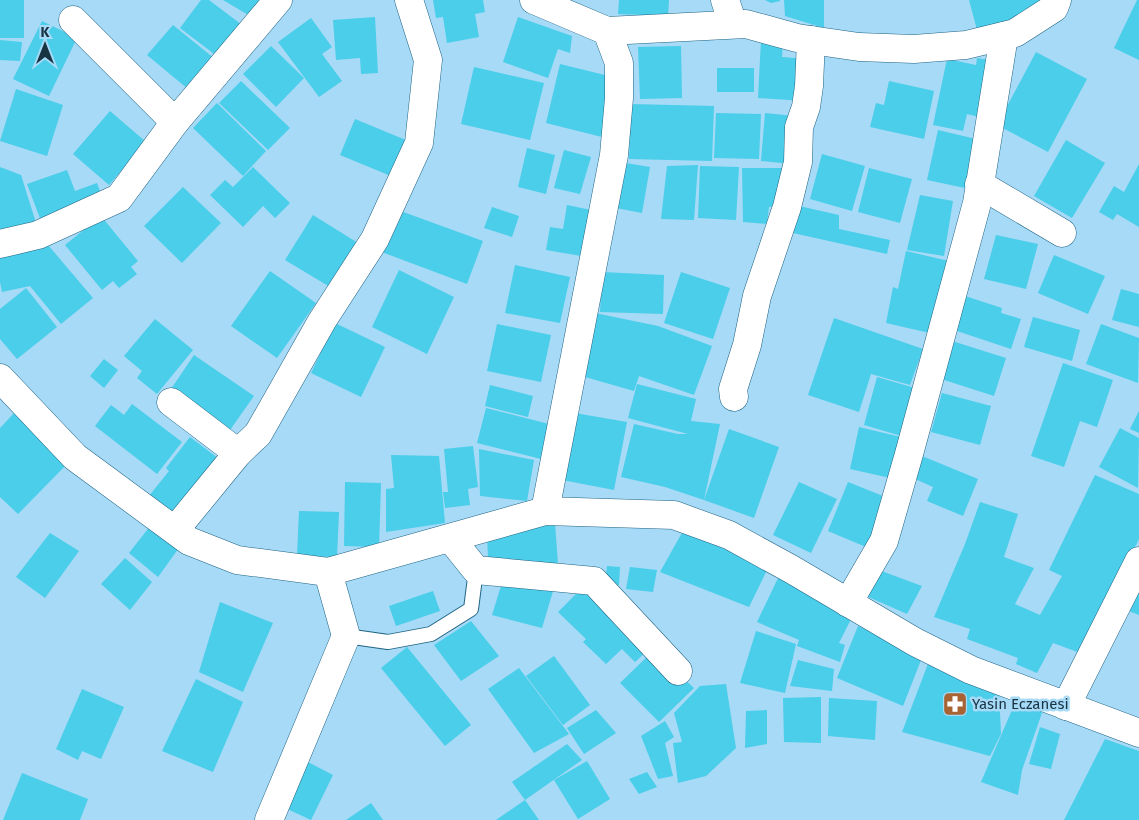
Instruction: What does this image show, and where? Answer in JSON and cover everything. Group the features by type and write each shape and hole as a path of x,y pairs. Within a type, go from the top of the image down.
{"street":[{"path":"0,244 38,235 120,198 175,122 278,0"},
{"path":"175,530 238,453 258,434 322,321 375,239 419,143 428,60 409,0"},
{"path":"534,0 607,31 642,31 729,12 746,24 811,40 859,47 914,49 966,45 1015,33 1054,8 1057,0"},
{"path":"73,20 175,122"},
{"path":"545,511 614,155 619,98 619,63 607,31"},
{"path":"848,603 884,541 977,203 978,184 1004,36"},
{"path":"734,397 733,389 747,345 757,296 786,207 798,162 799,127 806,106 809,86 811,40"},
{"path":"978,184 1062,233"},
{"path":"0,378 75,457 189,541 237,560 328,572 451,539 545,511 674,515 729,535 791,568 915,642 971,670 1139,733"},
{"path":"171,402 238,453"},
{"path":"451,539 476,570 594,581 678,671"},
{"path":"1066,706 1139,561"},
{"path":"269,820 346,636 328,572"}],"lane":[{"path":"346,636 388,642 431,634 471,609 476,570"}],"building":[{"path":"0,0 24,0 24,38 0,38"},
{"path":"201,0 209,0 246,28 222,60 180,28"},
{"path":"223,0 269,0 257,20"},
{"path":"433,0 483,0 485,12 475,14 479,37 447,43 443,17 436,18"},
{"path":"619,0 669,0 668,16 618,14"},
{"path":"765,0 780,0 780,1 771,3"},
{"path":"784,0 824,0 824,28 785,16"},
{"path":"969,0 1040,0 1043,13 977,30"},
{"path":"1137,0 1139,0 1139,60 1114,48"},
{"path":"375,17 378,73 361,74 360,58 336,60 333,20"},
{"path":"518,17 572,36 570,53 558,49 548,78 503,62"},
{"path":"311,18 332,47 322,54 342,81 319,97 278,42"},
{"path":"42,21 77,38 49,96 13,79"},
{"path":"173,25 220,63 194,94 147,55"},
{"path":"0,40 22,42 20,61 0,60"},
{"path":"761,40 783,42 782,57 808,59 805,101 758,98"},
{"path":"271,46 304,78 276,107 243,74"},
{"path":"681,46 682,98 640,99 638,47"},
{"path":"1036,52 1087,79 1048,152 997,125"},
{"path":"977,58 994,61 983,118 967,114 963,131 933,125 947,59 976,65"},
{"path":"560,64 617,78 602,137 546,123"},
{"path":"474,67 544,83 530,140 461,124"},
{"path":"717,68 754,68 754,92 717,92"},
{"path":"241,81 290,128 268,150 219,103"},
{"path":"889,81 934,91 924,139 870,127 876,103 884,105"},
{"path":"16,89 63,105 47,156 0,141"},
{"path":"217,103 266,151 243,176 193,128"},
{"path":"631,104 714,106 712,161 629,159"},
{"path":"110,111 146,142 109,185 73,154"},
{"path":"716,113 761,114 759,159 714,158"},
{"path":"765,113 795,116 791,164 761,161"},
{"path":"355,119 413,143 398,179 340,155"},
{"path":"938,130 976,139 965,188 927,180"},
{"path":"1066,140 1105,163 1072,218 1034,196"},
{"path":"527,148 555,155 546,194 518,187"},
{"path":"564,150 591,157 580,194 554,188"},
{"path":"822,154 865,166 852,211 810,199"},
{"path":"620,162 650,167 642,213 611,207"},
{"path":"1139,164 1139,227 1117,214 1113,220 1099,212 1114,186 1124,192"},
{"path":"698,165 694,220 661,219 667,166"},
{"path":"700,166 739,167 736,220 698,218"},
{"path":"0,167 21,175 37,226 0,234"},
{"path":"253,167 290,203 275,218 263,206 243,227 210,195 225,180 233,187"},
{"path":"742,168 783,168 783,205 769,207 767,224 743,222"},
{"path":"869,168 912,179 900,223 858,212"},
{"path":"67,170 75,191 97,183 103,199 41,221 27,184"},
{"path":"183,187 221,223 182,263 144,226"},
{"path":"920,195 953,201 944,256 907,250"},
{"path":"567,205 596,211 587,257 546,250 550,227 563,229"},
{"path":"799,206 839,215 839,229 890,240 887,254 793,233"},
{"path":"492,207 519,216 512,237 484,228"},
{"path":"395,209 483,241 467,284 379,251"},
{"path":"313,215 358,243 330,287 285,260"},
{"path":"101,216 138,261 131,267 137,274 119,288 113,281 102,290 65,245"},
{"path":"996,235 1038,244 1026,289 984,279"},
{"path":"48,245 93,298 61,324 30,286 2,292 0,282 0,255"},
{"path":"906,251 953,262 934,334 886,323 893,287 898,289"},
{"path":"1054,255 1105,276 1088,314 1038,293"},
{"path":"515,265 570,277 560,323 505,313"},
{"path":"399,270 454,297 427,354 372,327"},
{"path":"270,271 316,303 277,358 231,326"},
{"path":"602,272 664,275 663,314 600,312"},
{"path":"681,272 730,288 713,339 664,323"},
{"path":"26,288 57,327 17,359 0,339 0,309"},
{"path":"1121,289 1139,294 1139,327 1112,320"},
{"path":"965,296 1002,308 1001,313 1021,319 1011,349 954,330"},
{"path":"590,312 658,326 712,346 694,395 639,376 634,391 578,375"},
{"path":"1033,317 1080,330 1072,361 1024,347"},
{"path":"834,318 923,349 910,385 871,374 859,412 808,395"},
{"path":"155,319 193,350 157,394 137,378 142,371 124,356"},
{"path":"335,323 385,347 361,397 311,373"},
{"path":"497,324 551,335 541,382 487,371"},
{"path":"1101,324 1139,338 1138,383 1086,364"},
{"path":"949,340 1006,358 994,396 938,378"},
{"path":"194,355 254,396 230,430 171,389"},
{"path":"104,359 118,370 104,388 90,376"},
{"path":"1063,363 1113,380 1097,427 1080,421 1064,467 1031,456"},
{"path":"877,377 922,390 908,438 864,425"},
{"path":"637,384 696,399 691,421 720,424 704,500 665,487 621,477 634,424 678,434 688,434 628,418"},
{"path":"490,385 533,396 528,417 485,406"},
{"path":"942,393 991,406 980,445 931,432"},
{"path":"132,404 182,442 157,474 95,426 111,405 124,415"},
{"path":"486,408 549,424 541,459 477,443"},
{"path":"16,411 69,462 18,514 0,497 0,428"},
{"path":"1139,411 1139,433 1130,429"},
{"path":"569,412 627,422 614,490 557,479"},
{"path":"859,427 905,438 895,479 850,469"},
{"path":"1120,428 1139,438 1138,488 1099,467"},
{"path":"729,429 779,447 754,518 704,500"},
{"path":"190,437 223,462 179,519 149,496 169,471 166,468"},
{"path":"473,446 478,487 468,489 470,505 445,508 443,492 448,492 444,449"},
{"path":"479,449 534,460 527,501 480,496"},
{"path":"391,455 439,456 445,523 386,532 386,489 394,488"},
{"path":"922,456 978,479 963,516 927,501 933,487 913,478"},
{"path":"1095,475 1139,494 1139,539 1083,654 1053,643 1037,673 1016,664 1018,658 967,639 970,629 934,617 965,544 980,502 1018,514 1004,557 1034,568 1015,604 1040,615 1062,576 1049,570"},
{"path":"345,482 381,483 379,547 344,546"},
{"path":"799,482 837,499 811,553 773,535"},
{"path":"848,482 893,500 873,550 828,531"},
{"path":"299,511 339,512 337,557 297,556"},
{"path":"555,523 558,564 488,558 487,535"},
{"path":"151,525 181,545 158,577 129,553"},
{"path":"683,531 768,568 749,607 660,572"},
{"path":"50,533 79,551 45,598 16,577"},
{"path":"125,558 152,582 130,610 101,584"},
{"path":"607,566 620,567 619,585 605,584"},
{"path":"630,567 657,570 653,592 626,589"},
{"path":"876,569 922,586 907,614 864,595"},
{"path":"1139,572 1139,615 1121,608"},
{"path":"504,576 556,581 542,628 492,615"},
{"path":"779,576 854,613 839,643 845,645 840,662 797,646 799,640 757,622"},
{"path":"581,589 611,616 609,618 631,642 636,637 648,650 635,662 622,649 606,664 583,642 586,639 558,612"},
{"path":"433,591 440,611 396,626 389,606"},
{"path":"220,602 273,623 243,692 199,672"},
{"path":"471,621 499,656 461,681 434,645"},
{"path":"858,626 923,655 903,706 837,678"},
{"path":"756,631 796,644 785,693 740,683"},
{"path":"407,647 471,725 445,746 381,668"},
{"path":"653,651 694,688 659,722 620,683"},
{"path":"554,656 590,705 563,725 526,676"},
{"path":"931,656 999,692 1001,734 990,756 902,732"},
{"path":"798,660 834,669 832,691 790,686"},
{"path":"519,668 569,734 534,753 488,689"},
{"path":"196,679 243,702 213,772 162,751"},
{"path":"726,684 736,748 706,776 678,783 673,743 682,742 674,713 700,686"},
{"path":"82,689 124,707 101,759 82,751 78,760 56,749"},
{"path":"821,697 821,743 784,742 783,698"},
{"path":"829,698 877,701 875,740 828,736"},
{"path":"1015,703 1043,710 1022,770 1018,795 981,782"},
{"path":"596,710 616,733 584,754 567,728"},
{"path":"767,710 767,744 745,748 746,711"},
{"path":"665,721 674,737 665,743 673,776 658,779 641,736"},
{"path":"1040,727 1060,734 1051,769 1029,764"},
{"path":"1105,739 1139,751 1139,820 1064,820"},
{"path":"567,744 582,760 525,800 512,782"},
{"path":"306,761 333,775 311,820 283,807"},
{"path":"587,761 610,799 578,819 554,780"},
{"path":"647,772 657,787 639,794 629,779"},
{"path":"22,773 88,799 80,820 3,820"},
{"path":"525,800 539,820 496,820"},
{"path":"371,803 383,820 346,820"}],"place":[{"name":"Yasin Eczanesi","path":"955,704"}]}
